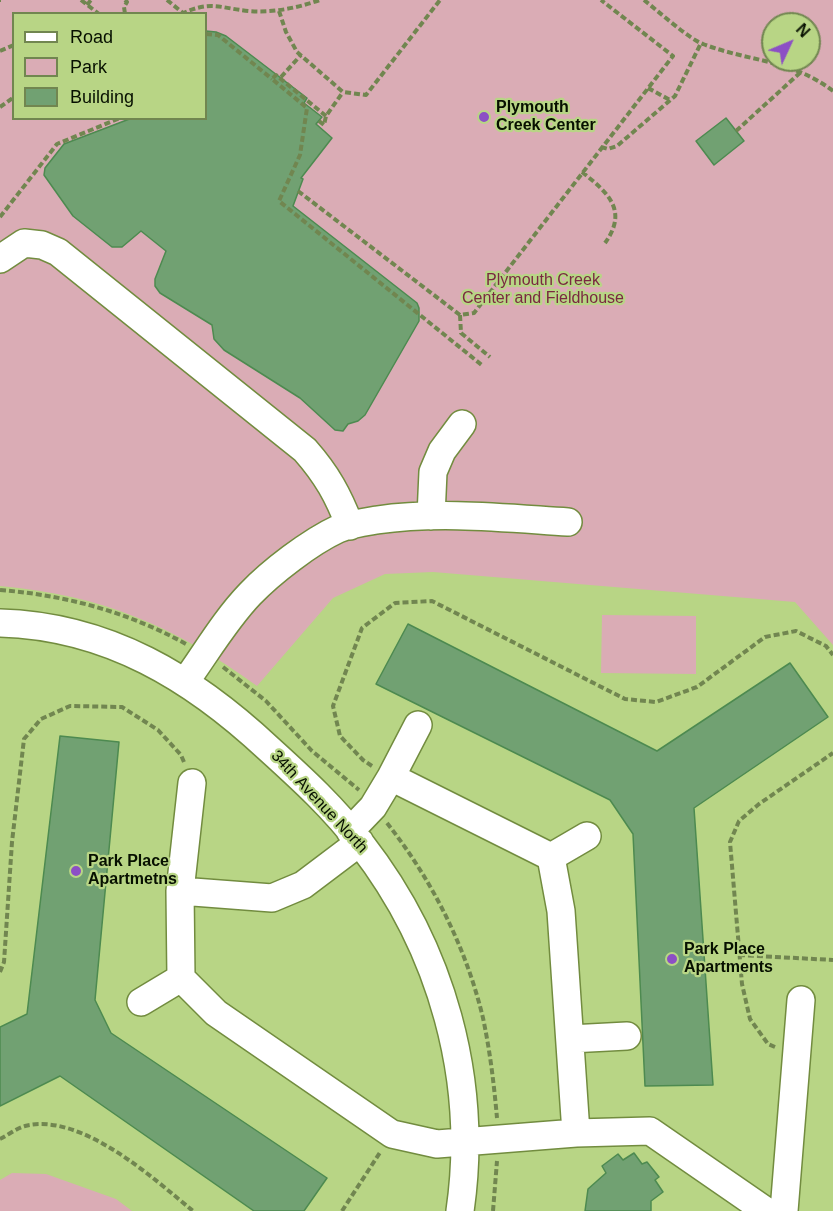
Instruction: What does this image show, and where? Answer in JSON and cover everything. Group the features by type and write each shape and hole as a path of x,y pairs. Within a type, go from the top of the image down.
{"street":[{"path":"0,259 24,243 42,245 58,252 305,450 325,473 339,497 351,526"},
{"path":"431,516 433,472 442,451 462,424"},
{"path":"186,682 236,610 250,594 299,554 338,529 410,515 568,522"},
{"name":"34th Avenue North","path":"0,623 63,632 115,646 186,682 236,718 279,758 355,836 380,869 413,925 432,966 446,1008 462,1086 465,1143 460,1211"},
{"path":"180,891 272,898 303,885 355,836 391,777 418,725"},
{"path":"391,777 551,857"},
{"path":"192,783 180,891 181,978 216,1013 392,1134 437,1144 576,1133 650,1131 766,1211"},
{"path":"551,857 587,836"},
{"path":"551,857 561,911 576,1133"},
{"path":"141,1002 181,978"},
{"path":"784,1211 801,1000"},
{"path":"570,1039 627,1036"}],"path":[{"path":"81,0 96,12"},
{"path":"87,5 91,0"},
{"path":"167,0 182,12"},
{"path":"185,12 203,1 250,11 279,11 320,0"},
{"path":"279,11 286,32 301,55 344,92 366,95 441,0"},
{"path":"298,191 460,315 474,313 673,56 601,0"},
{"path":"644,0 700,43 761,60"},
{"path":"207,32 218,35 308,108 300,155 279,201 483,366"},
{"path":"601,147 608,149 617,146 675,96 700,43"},
{"path":"281,77 301,55"},
{"path":"736,131 801,72"},
{"path":"804,72 833,91"},
{"path":"272,80 276,75 326,116"},
{"path":"648,88 670,100"},
{"path":"319,121 323,127 326,116 344,92"},
{"path":"0,217 57,144 115,120"},
{"path":"582,172 604,190 613,202 615,219 605,243"},
{"path":"460,315 460,333 490,357"},
{"path":"0,590 32,592 81,602 136,620"},
{"path":"391,777 363,760 340,736 333,706 362,628 394,603 432,600 625,699 656,702 697,687 765,637 796,631 826,646 833,655"},
{"path":"0,972 4,962 12,842 24,739 41,719 70,706 122,706 158,730 181,755 192,783"},
{"path":"796,1055 768,1044 750,1019 742,984 730,842 740,821 752,810 833,753"},
{"path":"740,956 833,960"},
{"path":"0,1139 25,1126 56,1125 88,1135 146,1172 193,1211"},
{"path":"342,1211 392,1134"}],"green space":[{"name":"Plymouth Creek Center and Fieldhouse","path":"0,0 833,0 833,645 795,602 433,572 385,574 333,598 257,686 196,646 166,630 136,617 72,597 0,586"},
{"path":"602,615 696,616 696,674 601,673"},
{"path":"12,1173 46,1174 116,1199 132,1211 0,1211 0,1180"}],"building":[{"name":"Plymouth Creek Center and Fieldhouse","path":"207,31 226,36 307,98 304,103 322,117 316,124 332,138 301,178 303,179 293,206 417,303 419,308 419,321 365,415 358,421 348,424 343,431 335,430 300,398 224,350 214,339 212,325 160,293 155,286 155,279 166,251 141,231 122,247 112,247 73,216 44,175 45,168 64,144 127,120 207,120"},
{"path":"726,118 744,141 714,165 696,141"},
{"name":"Park Place Apartments","path":"408,624 657,751 790,663 828,717 694,808 713,1085 645,1086 633,834 610,800 376,684"},
{"name":"Park Place Apartmetns","path":"60,736 119,742 95,1000 111,1033 327,1178 304,1211 254,1211 60,1076 0,1106 0,1027 27,1014"},
{"path":"634,1153 642,1164 647,1162 659,1177 655,1180 663,1192 651,1201 651,1211 585,1211 588,1189 606,1173 602,1166 618,1154 623,1160"}],"place":[{"name":"Plymouth Creek Center","path":"484,117"},
{"name":"Park Place Apartmetns","path":"76,871"},
{"name":"Park Place Apartments","path":"672,959"}]}
